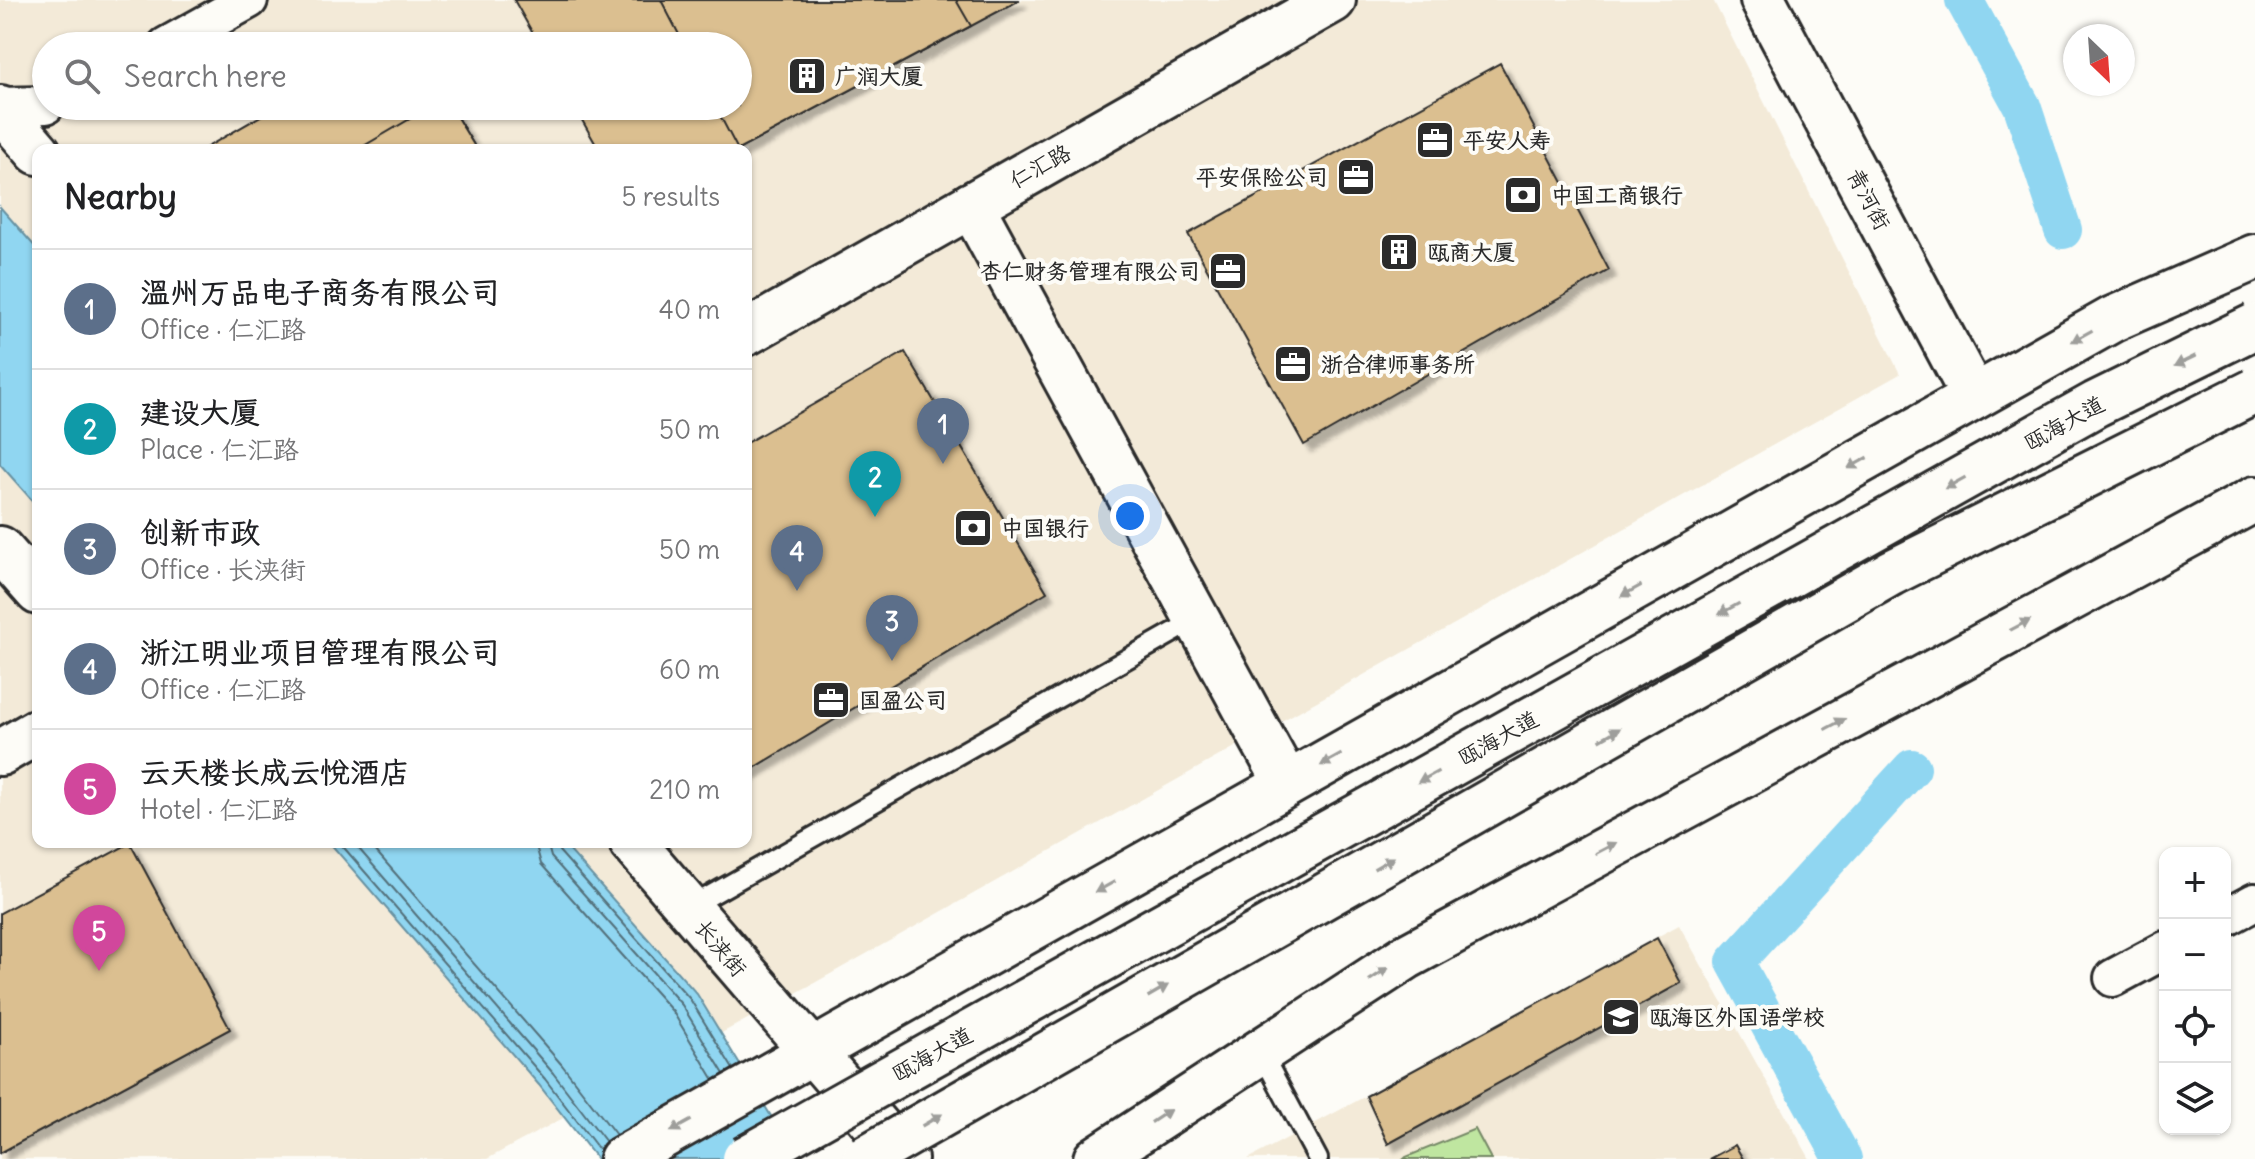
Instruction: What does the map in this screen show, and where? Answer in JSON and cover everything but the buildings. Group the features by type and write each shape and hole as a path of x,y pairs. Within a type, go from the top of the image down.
{"main road":[{"name":"仁汇路","path":"752,330 1333,0"},
{"name":"青河街","path":"1763,0 1974,397"},
{"path":"0,107 32,145"},
{"path":"971,205 1287,784"},
{"path":"622,1159 2113,319 2255,257"},
{"name":"瓯海大道","path":"745,1159 2096,404 2255,326"},
{"path":"864,1159 1891,573 2255,391"},
{"path":"1096,1159 1406,957 2255,499"},
{"path":"0,549 32,585"},
{"path":"0,753 32,734"},
{"name":"长浃街","path":"637,848 810,1053 905,1159"}],"street":[{"path":"191,32 249,0"},
{"path":"0,107 32,106"},
{"path":"2231,915 2255,902"},
{"path":"2113,978 2159,953"}],"lane":[{"path":"688,908 1197,619"},
{"path":"1261,1052 1318,1159"}],"shaded area":[{"path":"0,0 1713,0 1900,374 809,986 487,1159 0,1159"},
{"name":"瓯海区外国语学校","path":"1679,925 1810,1159 1248,1159 1366,1096"}],"green space":[{"path":"1475,1129 1491,1159 1404,1159 1406,1157"}],"water":[{"path":"0,207 32,243 32,500 0,464"},
{"path":"334,848 567,848 697,994 797,1159 597,1159 539,1085"}],"waterway":[{"path":"1964,0 2022,106 2063,230"},
{"path":"1843,1159 1735,962 1912,768"}],"place":[{"name":"广润大厦","path":"807,76"},
{"name":"平安人寿","path":"1435,140"},
{"name":"平安保险公司","path":"1356,177"},
{"name":"中国工商银行","path":"1523,195"},
{"name":"瓯商大厦","path":"1399,252"},
{"name":"杏仁财务管理有限公司","path":"1228,271"},
{"name":"浙合律师事务所","path":"1293,364"},
{"name":"温州万品电子商务有限公司","path":"943,464"},
{"name":"建设大厦","path":"875,517"},
{"name":"中国银行","path":"973,528"},
{"name":"浙江明业项目管理有限公司","path":"797,591"},
{"name":"创新市政","path":"892,661"},
{"name":"国盈公司","path":"831,700"},
{"name":"云天楼长成云悦酒店","path":"99,971"},
{"name":"瓯海区外国语学校","path":"1621,1017"}]}
